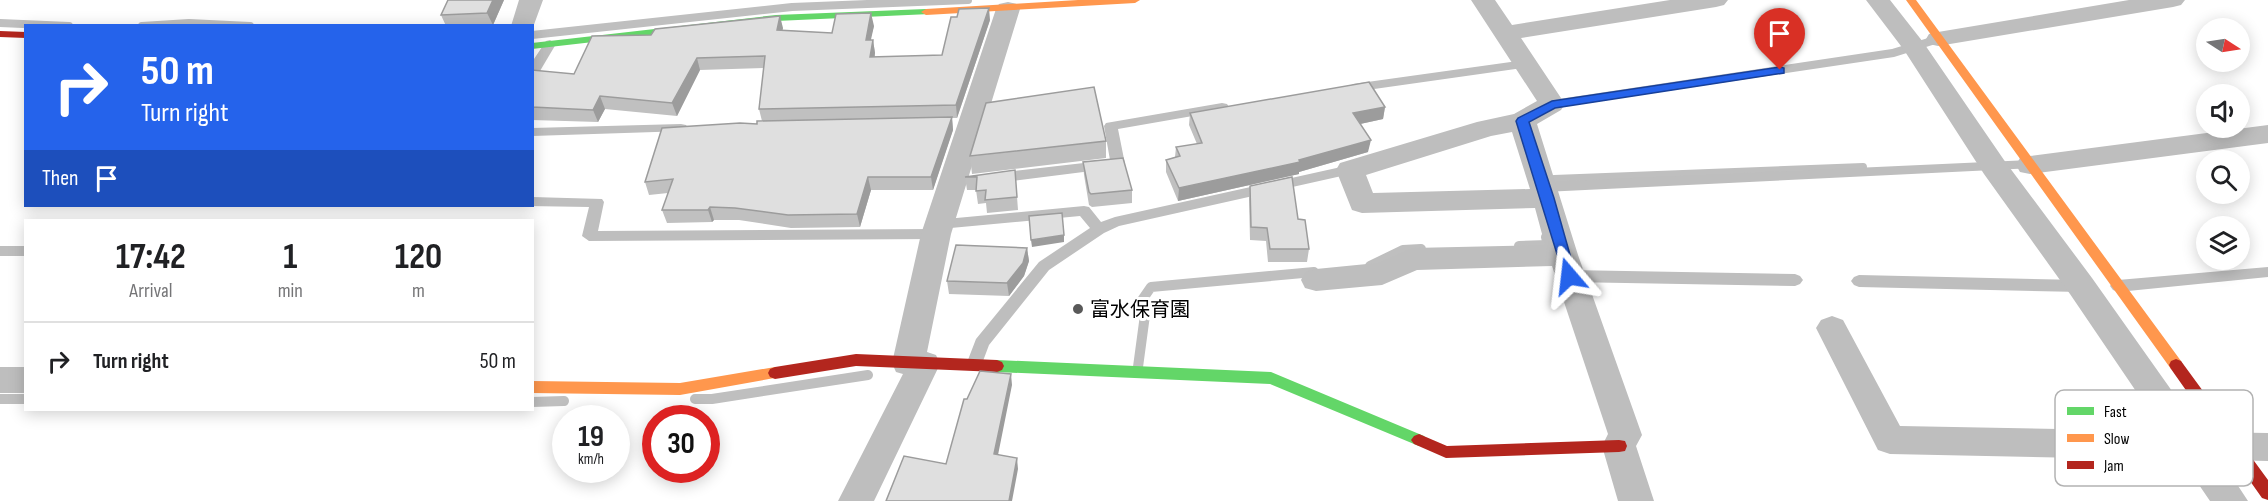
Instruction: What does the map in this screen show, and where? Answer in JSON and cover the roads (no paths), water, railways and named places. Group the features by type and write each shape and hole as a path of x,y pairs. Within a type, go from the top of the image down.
{"street":[{"path":"524,24 531,0"},
{"path":"534,46 776,18 1135,0"},
{"path":"1483,0 1552,104 1522,121 1487,128 1350,170 1362,203 1545,192"},
{"path":"1506,33 1716,0"},
{"path":"1878,0 1926,43 2030,165 2193,390"},
{"path":"1911,0 1926,43 1995,167 2153,390"},
{"path":"1926,43 2173,0"},
{"path":"856,501 916,364 938,229 959,183 966,124 1013,5"},
{"path":"0,34 24,35"},
{"path":"1522,121 1566,266 1625,435 1619,446 1636,501"},
{"path":"2030,165 2268,134"},
{"path":"1316,280 1382,274 1412,259 1566,266"},
{"path":"1832,328 1890,440 2055,443"},
{"path":"534,387 680,388 856,360 1271,378 1446,452 1619,446"},
{"path":"0,380 24,380"},
{"path":"2253,447 2268,447"},
{"path":"2253,472 2268,493"},
{"path":"2220,486 2230,501"}],"lane":[{"path":"1552,104 1894,53 1926,43"},
{"path":"534,70 550,44"},
{"path":"1335,90 1525,64"},
{"path":"989,179 1118,164 1111,126 1240,105"},
{"path":"534,132 690,128"},
{"path":"1545,192 2030,165"},
{"path":"974,365 982,343 1044,266 1099,228 1115,222 1350,170"},
{"path":"534,202 597,202 589,236 938,229 1084,211 1099,228"},
{"path":"0,251 24,251"},
{"path":"1566,266 1795,280"},
{"path":"2118,286 2268,272"},
{"path":"1859,281 2081,286"}],"waterway":[{"path":"534,35 792,7 968,0"},
{"path":"0,23 24,24"},
{"path":"173,24 209,24"},
{"path":"1554,179 1863,167"},
{"path":"1519,246 1548,245 1546,237"},
{"path":"1370,266 1403,250 1421,249"},
{"path":"1138,367 1145,315 1142,300 1151,287 1314,272"},
{"path":"695,399 712,399 868,375"},
{"path":"0,399 24,399"},
{"path":"534,402 564,401"}],"place":[{"name":"富水保育園","path":"1078,309"}]}
